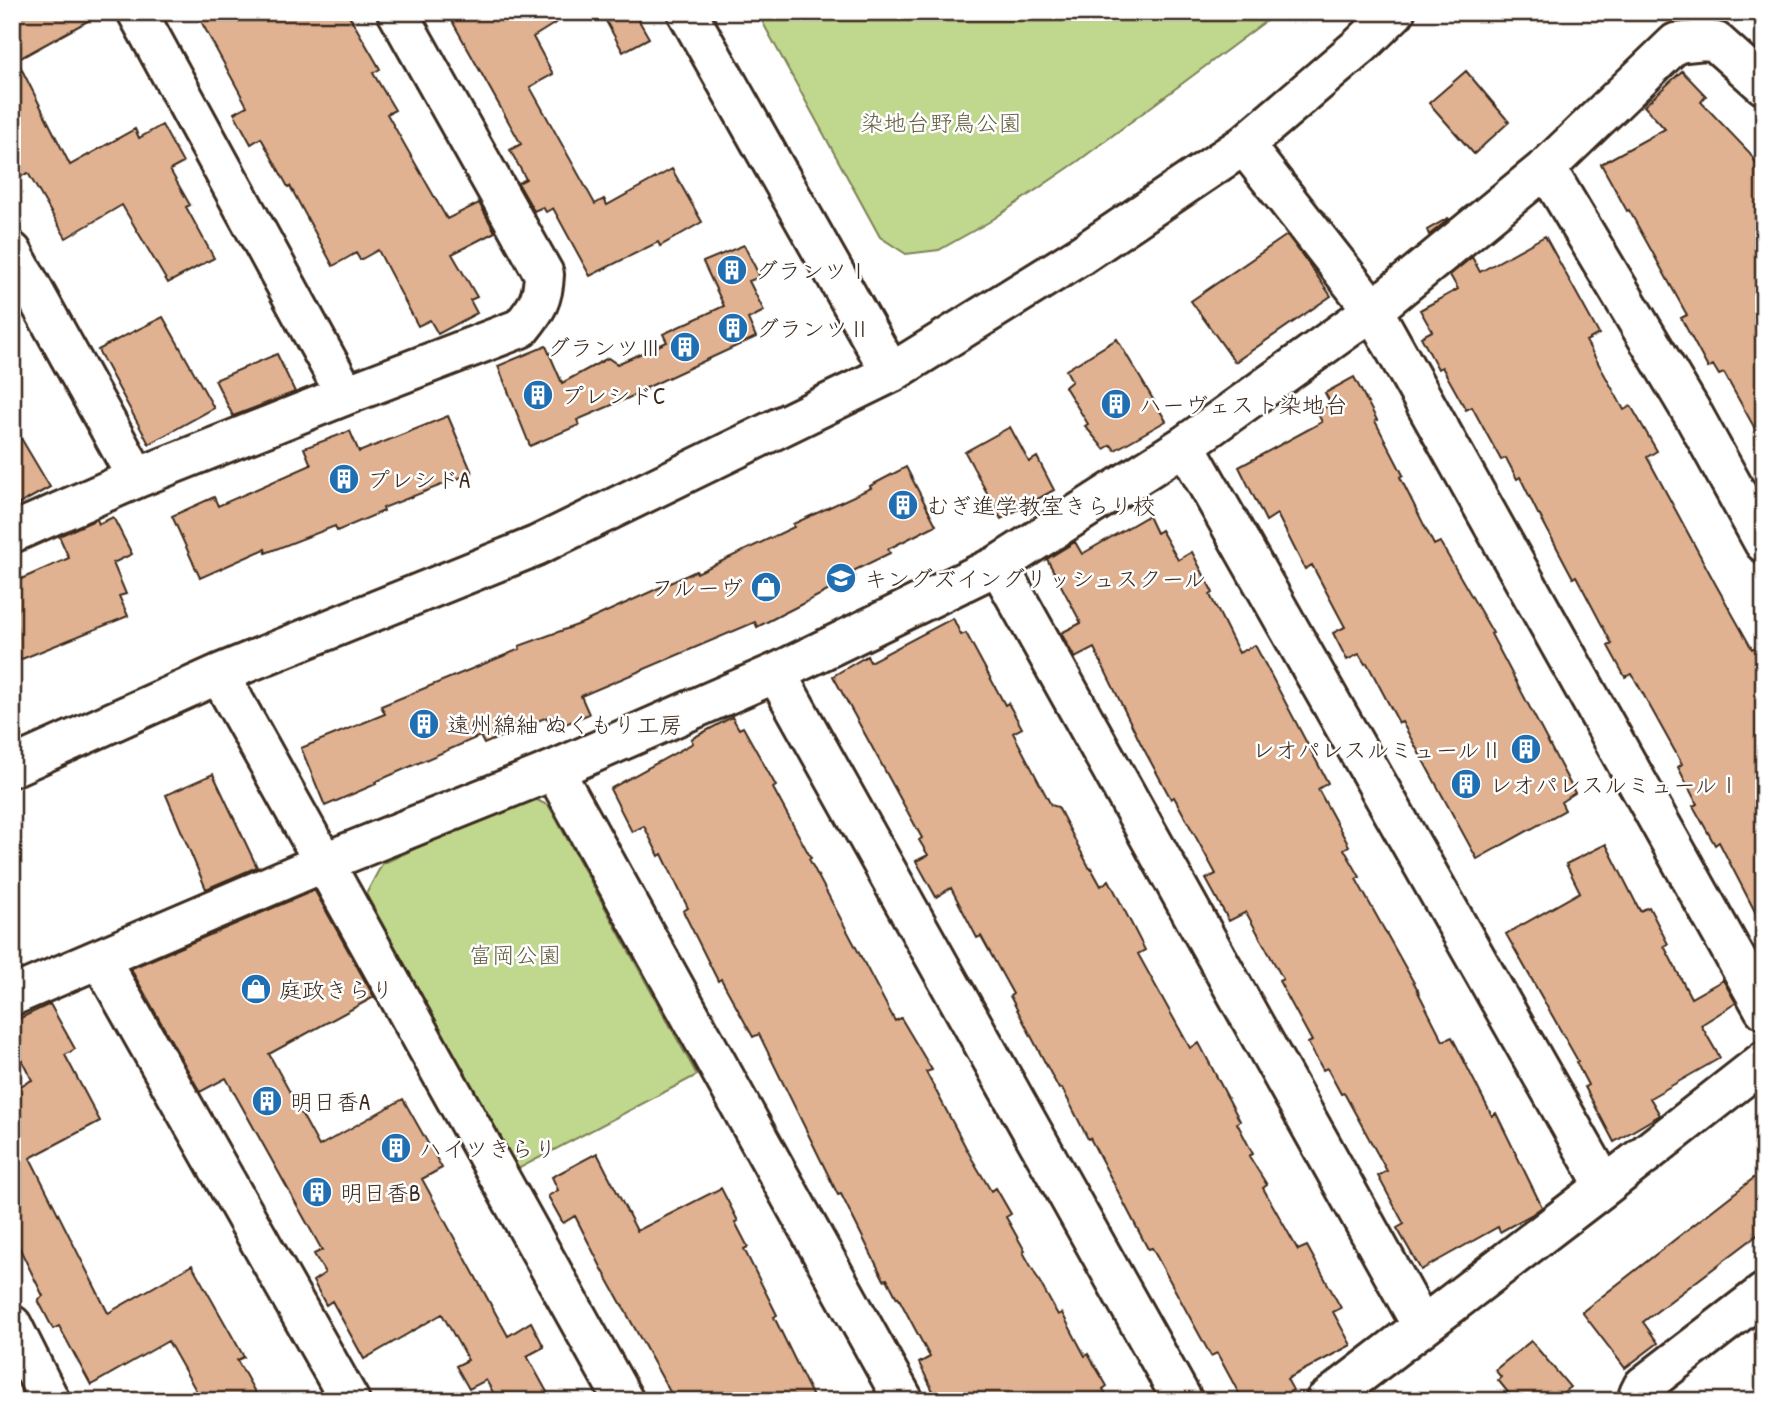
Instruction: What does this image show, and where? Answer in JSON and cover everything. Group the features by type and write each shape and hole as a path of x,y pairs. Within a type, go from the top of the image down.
{"street":[{"path":"137,12 346,395"},
{"path":"12,533 137,478 521,328 535,311 543,292 544,274 397,12"},
{"path":"687,12 891,373"},
{"path":"12,767 219,674 536,546 891,373 1081,255 1244,145 1395,12"},
{"path":"12,996 325,862 554,770 776,673 998,565 1185,445 1373,310 1546,168 1675,43 1705,40 1716,43 1764,85"},
{"path":"1244,145 1373,310 1764,1009"},
{"path":"1546,168 1694,416 1764,543"},
{"path":"12,252 137,478"},
{"path":"1185,445 1605,1186"},
{"path":"998,565 1422,1326"},
{"path":"776,673 1182,1401"},
{"path":"219,674 624,1401"},
{"path":"554,770 904,1401"},
{"path":"100,959 350,1401"},
{"path":"1325,1401 1764,1061"},
{"path":"1639,1401 1643,1386 1764,1293"},
{"path":"12,1325 50,1401"}],"green space":[{"name":"染地台野鳥公園","path":"757,12 1278,12 1077,162 989,222 939,250 906,254 880,237"},
{"name":"富岡公園","path":"529,796 549,806 697,1075 518,1169 366,894 382,864"}],"building":[{"path":"12,12 104,12 17,60 70,165 135,129 139,138 162,125 183,163 170,170 190,205 186,207 214,258 168,283 122,205 66,238 28,173 12,181"},
{"path":"196,12 347,12 380,69 373,73 395,110 387,114 447,219 479,203 495,232 452,254 477,297 470,300 477,313 438,334 430,320 418,326 378,250 360,260 356,253 333,266 261,138 251,144 234,113 247,106"},
{"path":"447,12 573,12 533,37 553,74 530,87 595,204 604,199 607,205 672,169 702,222 660,246 658,242 590,276 553,208 546,212 543,207 534,211 518,183 526,179 510,150 521,144"},
{"path":"601,12 634,12 649,38 623,52"},
{"path":"1466,71 1509,122 1474,154 1429,103"},
{"path":"1682,71 1706,96 1701,102 1750,153 1764,177 1764,445 1724,373 1719,375 1713,365 1708,368 1681,318 1687,315 1601,164 1665,129 1644,106"},
{"path":"1449,219 1429,235 1427,230"},
{"path":"1287,235 1331,296 1235,362 1191,301"},
{"path":"1545,236 1599,334 1586,341 1624,410 1631,406 1657,451 1647,457 1752,649 1764,643 1764,929 1719,842 1715,845 1693,806 1697,804 1678,767 1682,764 1632,674 1625,677 1608,646 1612,644 1576,576 1573,578 1520,477 1517,479 1506,458 1501,460 1472,407 1466,410 1442,367 1438,369 1421,337 1432,331 1420,310 1458,289 1450,275 1472,257 1480,272"},
{"path":"744,245 760,277 749,281 764,311 748,319 756,337 646,388 647,390 577,420 579,425 530,446 498,366 546,346 562,383 608,358 617,364 667,342 663,334 724,306 703,262"},
{"path":"163,317 214,408 149,444 98,350"},
{"name":"ハーヴェスト染地台","path":"1117,339 1166,421 1115,450 1111,445 1104,449 1085,426 1088,424 1065,387 1072,381 1066,370"},
{"path":"277,354 295,392 233,416 215,380"},
{"path":"1354,377 1377,420 1375,421 1403,475 1400,477 1434,545 1440,542 1493,633 1491,634 1575,793 1561,802 1565,810 1477,859 1367,663 1365,664 1359,654 1347,660 1333,633 1345,627 1312,565 1305,569 1277,514 1266,521 1239,467 1322,422 1317,412 1331,404 1325,393"},
{"path":"448,416 472,473 383,508 384,511 337,531 335,526 266,553 265,549 200,578 172,516 214,497 218,506 311,465 304,448 350,431 359,452"},
{"path":"12,423 50,487 12,508"},
{"path":"1010,427 1029,462 1037,457 1054,490 1001,519 965,452"},
{"path":"906,467 936,525 888,549 890,553 853,571 855,577 757,627 755,622 581,696 589,714 561,726 557,716 548,720 547,717 484,744 480,736 325,806 301,748 385,714 381,706 520,649 519,646 580,624 696,571 697,573 871,488 870,486"},
{"path":"1148,516 1156,533 1161,530 1178,560 1192,552 1239,653 1255,645 1328,783 1318,789 1349,846 1344,849 1360,877 1356,879 1418,990 1443,1041 1452,1037 1492,1116 1496,1113 1542,1207 1500,1232 1498,1227 1421,1270 1397,1228 1404,1224 1378,1176 1387,1171 1344,1093 1341,1094 1327,1068 1323,1070 1308,1043 1312,1041 1279,981 1283,979 1246,912 1229,921 1206,879 1216,874 1141,744 1094,648 1075,658 1061,633 1081,623 1047,559 1075,542 1082,554"},
{"path":"113,517 132,554 113,563 126,594 119,596 128,616 12,663 12,583 69,558 59,536 97,519 99,524"},
{"path":"953,618 961,635 966,633 1005,705 1008,703 1022,728 1013,733 1051,805 1058,807 1101,886 1109,880 1145,950 1138,954 1190,1048 1199,1043 1240,1121 1237,1123 1253,1154 1249,1156 1267,1185 1263,1188 1298,1250 1307,1246 1341,1308 1333,1312 1351,1345 1287,1379 1293,1390 1274,1401 1243,1401 1217,1353 1211,1356 1152,1248 1148,1249 1062,1088 1059,1089 1010,996 1013,994 981,936 977,938 951,888 936,897 916,861 928,855 919,840 922,838 833,676 867,656 870,662"},
{"path":"732,717 739,729 743,727 776,786 773,788 895,1021 901,1018 932,1070 926,1072 972,1159 991,1191 996,1188 1011,1214 1006,1217 1025,1251 1023,1252 1058,1315 1062,1313 1085,1356 1088,1354 1107,1386 1103,1389 1110,1401 938,1401 919,1363 930,1357 898,1297 887,1279 884,1280 841,1194 838,1195 759,1034 753,1037 721,979 718,981 683,911 688,908 662,854 659,856 644,826 632,832 610,789 693,743 691,739"},
{"path":"213,774 257,867 206,889 166,795"},
{"path":"1606,844 1640,911 1649,907 1668,944 1664,946 1691,998 1723,980 1736,1003 1701,1025 1720,1058 1650,1098 1660,1115 1614,1142 1585,1087 1588,1085 1576,1062 1578,1061 1506,934 1580,892 1566,864"},
{"path":"313,891 374,997 269,1054 319,1146 403,1099 442,1168 422,1179 508,1336 531,1322 544,1347 527,1356 552,1401 498,1401 486,1380 469,1389 456,1366 468,1360 442,1314 364,1359 332,1301 326,1305 313,1281 325,1273 314,1254 322,1250 226,1078 200,1092 132,971 132,968"},
{"path":"50,1004 75,1049 65,1055 100,1121 30,1158 108,1313 192,1265 244,1357 237,1360 260,1401 202,1401 168,1341 91,1385 59,1326 53,1329 38,1300 43,1296 12,1233 12,1090 32,1080 12,1041 12,1022"},
{"path":"597,1153 637,1231 721,1188 748,1247 744,1249 777,1315 774,1317 815,1401 675,1401 575,1216 563,1223 548,1196 558,1190 552,1177"},
{"path":"1764,1170 1764,1230 1643,1322 1658,1343 1625,1368 1582,1312"},
{"path":"1531,1341 1570,1387 1553,1401 1515,1401 1498,1380 1501,1377 1495,1370"}],"place":[{"name":"グランツⅠ","path":"732,270"},
{"name":"グランツⅡ","path":"733,328"},
{"name":"グランツⅢ","path":"685,347"},
{"name":"プレシドC","path":"538,395"},
{"name":"ハーヴェスト染地台","path":"1116,404"},
{"name":"プレシドA","path":"344,479"},
{"name":"むぎ進学教室きらり校","path":"903,505"},
{"name":"キングズイングリッシュスクール","path":"841,578"},
{"name":"フルーヴ","path":"766,587"},
{"name":"遠州綿紬 ぬくもり工房","path":"424,724"},
{"name":"レオパレスルミュールⅡ","path":"1526,749"},
{"name":"レオパレスルミュールⅠ","path":"1466,784"},
{"name":"庭政きらり","path":"256,989"},
{"name":"明日香A","path":"267,1101"},
{"name":"ハイツきらり","path":"396,1148"},
{"name":"明日香B","path":"317,1192"}]}
